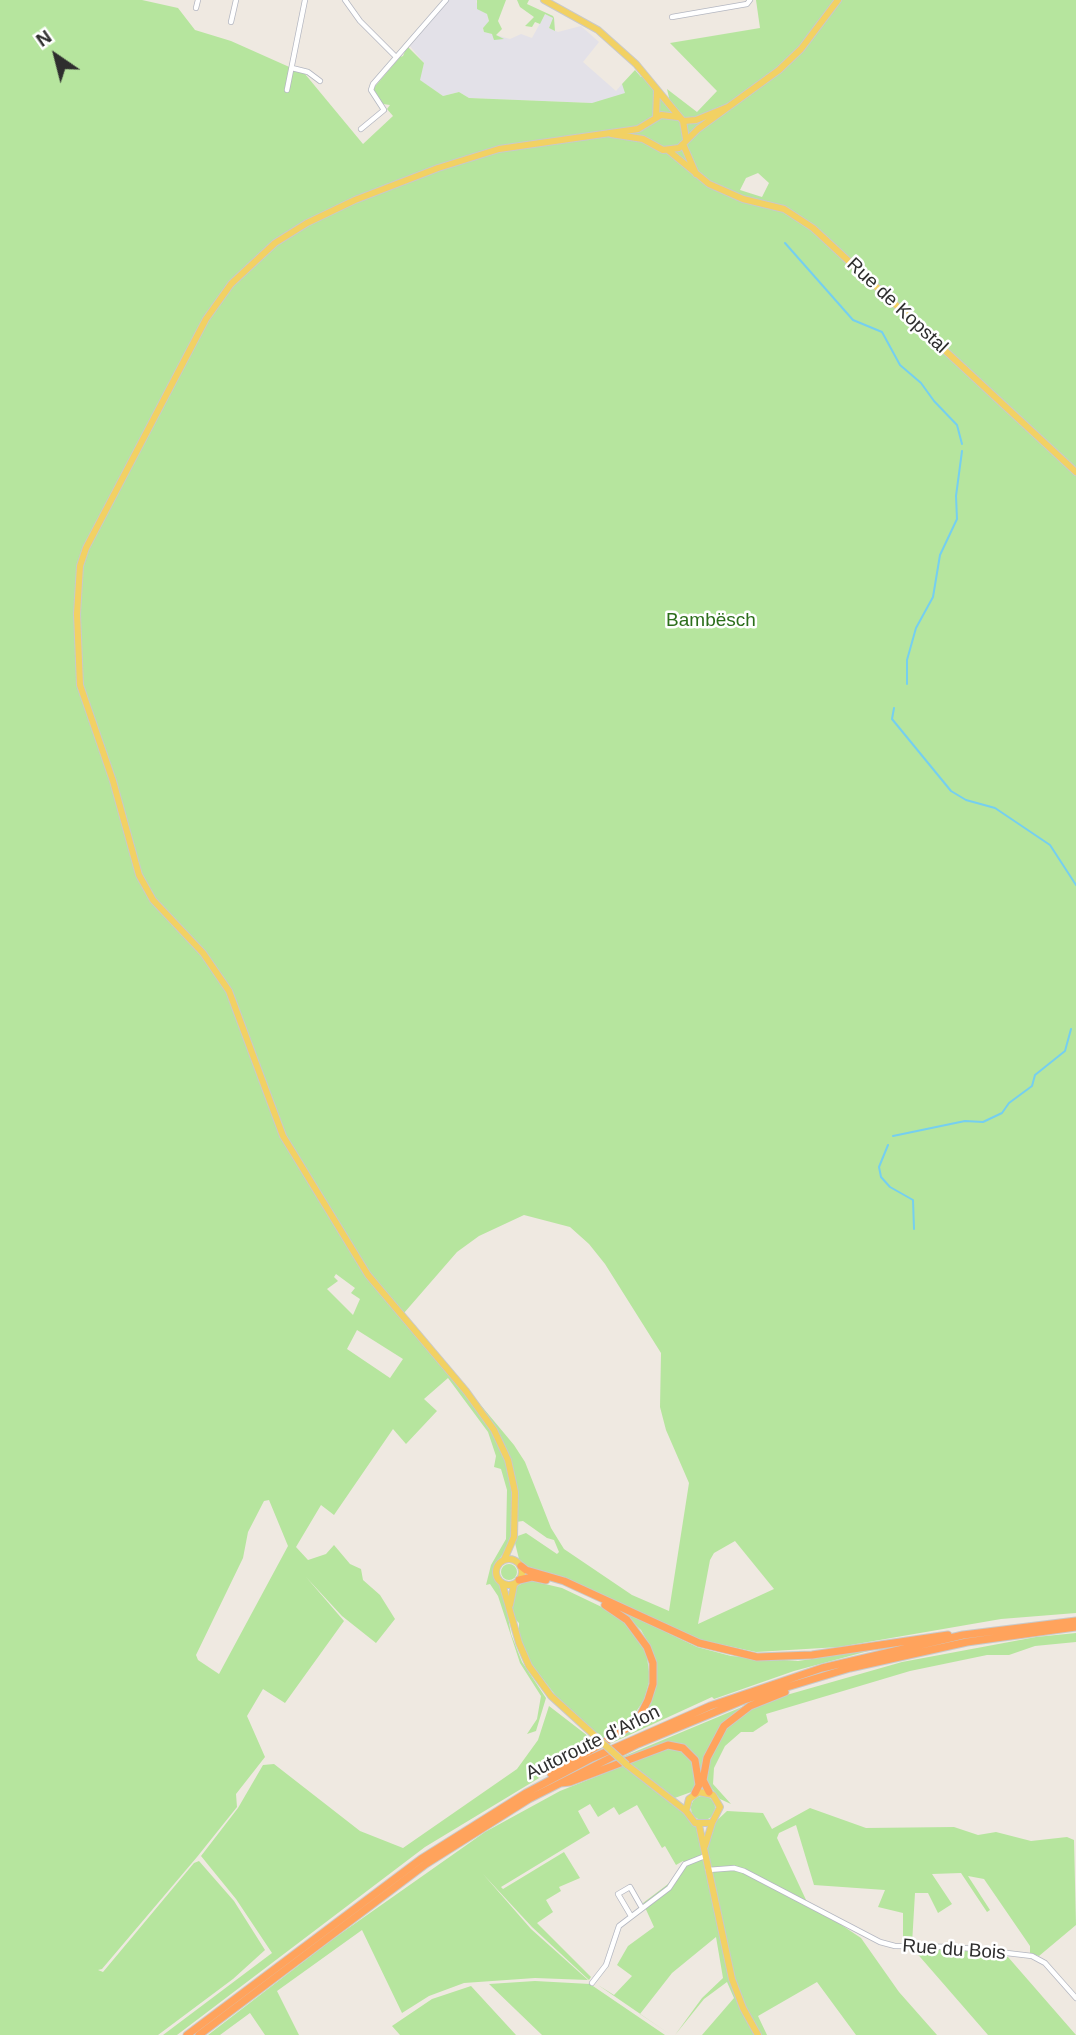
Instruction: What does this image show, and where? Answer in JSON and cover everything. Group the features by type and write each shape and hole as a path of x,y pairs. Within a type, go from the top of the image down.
{"highway":[{"path":"519,1564 531,1572 564,1581 699,1643 757,1657 812,1655 939,1635 962,1635"},
{"path":"516,1582 532,1577 544,1580 610,1607 639,1632 653,1663 653,1684 640,1716 626,1729 540,1780 526,1793"},
{"name":"Autoroute d'Arlon","path":"187,2035 386,1883 526,1793 592,1758 710,1706 822,1668 962,1635 1076,1621"},
{"name":"Autoroute d'Arlon","path":"198,2035 417,1870 558,1783 703,1716 820,1676 947,1646 1076,1628"},
{"path":"709,1792 703,1780 707,1758 724,1726 750,1706 820,1676"},
{"path":"558,1783 570,1782 668,1745 683,1748 695,1760 699,1785 692,1796"}],"main road":[{"path":"544,0 598,30 636,64 681,119 686,157 697,176"},
{"path":"602,133 643,139 669,151 733,105 801,49 838,0"},
{"path":"654,145 650,131 655,120 656,90"},
{"path":"509,1607 519,1564 514,1538 516,1510 512,1477 494,1430 449,1371 388,1303 368,1275 283,1136 229,991 204,953 153,900 139,875 113,781 80,685 79,581 86,548 192,343 231,284 263,253 291,233 327,213 438,168 511,146 638,129 667,114 696,120 733,105"},
{"name":"Rue de Kopstal","path":"669,151 697,176 722,191 784,209 806,223 1076,472"},
{"path":"514,1538 504,1560 496,1569 497,1577 502,1583 519,1643 535,1676 551,1696 627,1765 686,1811 690,1820 699,1825 712,1823"},
{"path":"504,1560 519,1564"},
{"path":"502,1583 516,1582"},
{"path":"671,1799 709,1792 717,1798 720,1807 712,1823 705,1852"},
{"path":"686,1811 692,1796"},
{"path":"699,1825 732,1979 743,2008 758,2035"}],"street":[{"path":"196,8 198,0"},
{"path":"231,22 236,0"},
{"path":"287,90 305,0"},
{"path":"345,0 360,21 396,57"},
{"path":"361,129 384,110 371,87 446,0"},
{"path":"671,17 747,4 750,0"},
{"path":"292,68 308,72 320,81"},
{"path":"593,1983 606,1965 619,1926 677,1880 685,1864 705,1852"},
{"name":"Rue du Bois","path":"707,1870 734,1868 744,1871 880,1942 1032,1956 1045,1964 1076,1998"},
{"path":"631,1916 618,1894 629,1887 642,1908"}],"shaded area":[{"path":"449,0 477,0 489,22 483,28 484,32 510,39 521,34 532,38 545,14 553,18 549,28 558,32 581,26 599,42 583,62 616,91 622,84 626,93 592,103 469,98 459,92 443,96 419,80 424,63 410,46"}],"green space":[{"name":"Bambësch","path":"0,0 142,0 178,8 195,30 231,41 305,74 363,144 393,116 387,109 390,105 383,104 372,90 403,56 407,46 424,63 420,80 443,96 459,92 469,98 592,103 625,93 622,84 635,70 641,77 648,77 670,102 667,89 697,112 717,91 670,43 760,28 756,0 1076,0 1076,1613 1001,1619 839,1647 756,1652 700,1640 565,1578 532,1570 519,1559 514,1539 494,1566 493,1575 504,1594 511,1634 522,1662 546,1698 536,1731 527,1734 537,1719 541,1696 520,1663 498,1596 490,1584 486,1585 491,1565 506,1539 507,1490 501,1469 494,1467 496,1456 488,1432 448,1378 424,1399 437,1411 406,1444 393,1429 334,1515 321,1505 296,1547 308,1560 326,1554 334,1545 350,1564 361,1569 363,1580 380,1595 395,1619 376,1643 342,1616 306,1577 344,1621 285,1703 263,1689 247,1716 265,1757 236,1794 237,1807 102,1969 98,1970 103,1972 194,1863 199,1861 234,1901 265,1950 233,1979 158,2035 0,2035","holes":["758,173 769,183 762,197 740,190 746,178","524,1215 570,1227 589,1244 605,1264 661,1353 660,1407 666,1430 689,1483 669,1611 632,1595 564,1549 551,1528 525,1462 514,1445 404,1313 457,1252 479,1236","336,1274 355,1288 351,1293 360,1299 353,1315 327,1289 338,1281 334,1277","357,1330 403,1359 390,1378 347,1349","269,1500 288,1546 219,1674 198,1660 196,1655 243,1558 248,1532 264,1501","523,1521 554,1540 559,1552 557,1554 526,1533 515,1537 516,1522","735,1541 774,1589 698,1624 710,1560 714,1553"]},
{"path":"477,0 506,0 498,21 502,29 496,35 504,39 494,40 492,34 484,32 483,28 489,21 487,14 477,9"},
{"path":"517,0 529,0 527,4 553,16 555,31 549,28 553,18 545,14 540,24 535,22 532,27 525,26 534,17 520,7"},
{"path":"506,1564 512,1564 517,1572 515,1578 506,1580 501,1575 501,1569"},
{"path":"528,1580 562,1588 608,1610 625,1622 646,1650 650,1679 644,1700 627,1725 604,1740 556,1696 530,1662 519,1635 519,1623 514,1618 512,1605 516,1587"},
{"path":"618,1609 697,1647 731,1656 798,1661 872,1650 794,1671 714,1699 712,1697 603,1747 628,1731 650,1701 650,1646 641,1630"},
{"path":"1076,1633 1076,1642 1035,1646 1009,1655 987,1655 910,1671 766,1714 768,1722 753,1732 741,1732 725,1746 714,1768 713,1784 731,1804 720,1799 706,1781 709,1759 724,1731 750,1710 776,1698 902,1662 1036,1637"},
{"path":"749,1704 723,1725 714,1738 704,1758 701,1776 697,1758 667,1743 615,1760"},
{"path":"549,1706 597,1743 425,1847 177,2035 163,2035 272,1953 236,1899 201,1856 238,1808 263,1765 274,1764 360,1831 403,1848 517,1769 538,1740"},
{"path":"668,1748 681,1751 692,1761 697,1785 694,1791 672,1799 701,1832 704,1846 712,1825 727,1811 763,1813 772,1829 810,1808 866,1828 954,1827 978,1835 996,1832 1031,1841 1067,1837 1074,1840 1076,1925 1039,1956 1030,1953 1030,1946 984,1879 968,1876 990,1910 987,1912 961,1873 932,1874 952,1904 938,1913 928,1893 915,1893 912,1944 903,1944 903,1913 878,1907 885,1890 814,1885 796,1825 779,1833 777,1838 807,1902 861,1938 899,1992 937,2035 856,2035 817,1982 758,2016 767,2035 702,2035 734,1998 727,1982 704,1999 675,2035 702,1998 723,1978 716,1937 672,1973 640,2014 598,1985 614,1995 632,1976 617,1965 628,1946 654,1927 643,1903 676,1878 685,1864 683,1861 676,1865 665,1846 662,1848 637,1805 619,1815 614,1807 598,1817 590,1804 578,1811 590,1833 501,1887 503,1889 564,1852 580,1878 559,1887 561,1891 546,1900 553,1912 537,1923 591,1977 589,1980 532,1927 483,1874 531,1929 588,1980 535,1978 464,1983 429,1996 402,2013 362,1930 277,1991 299,2035 265,2035 250,2013 220,2035 208,2035 333,1939 485,1832 560,1791"},
{"path":"703,1796 712,1799 715,1808 712,1817 703,1820 694,1817 691,1808 694,1799"},
{"path":"955,1949 1008,1957 1076,2035 988,2035 914,1950"},
{"path":"535,1981 590,1984 665,2035 542,2035 489,1984"},
{"path":"471,1986 516,2035 400,2035 392,2026 432,1999"}],"waterway":[{"path":"785,243 853,320 882,332 900,365 921,383 957,425 962,444"},
{"path":"907,684 907,660 916,628 933,597 940,555 957,519 956,496 962,451"},
{"path":"894,708 892,719 951,791 966,800 995,808 1050,845 1076,885"},
{"path":"893,1136 965,1121 983,1122 1002,1113 1009,1103 1032,1086 1035,1075 1065,1051 1071,1029"},
{"path":"888,1145 879,1167 881,1177 890,1187 913,1200 914,1229"}]}
